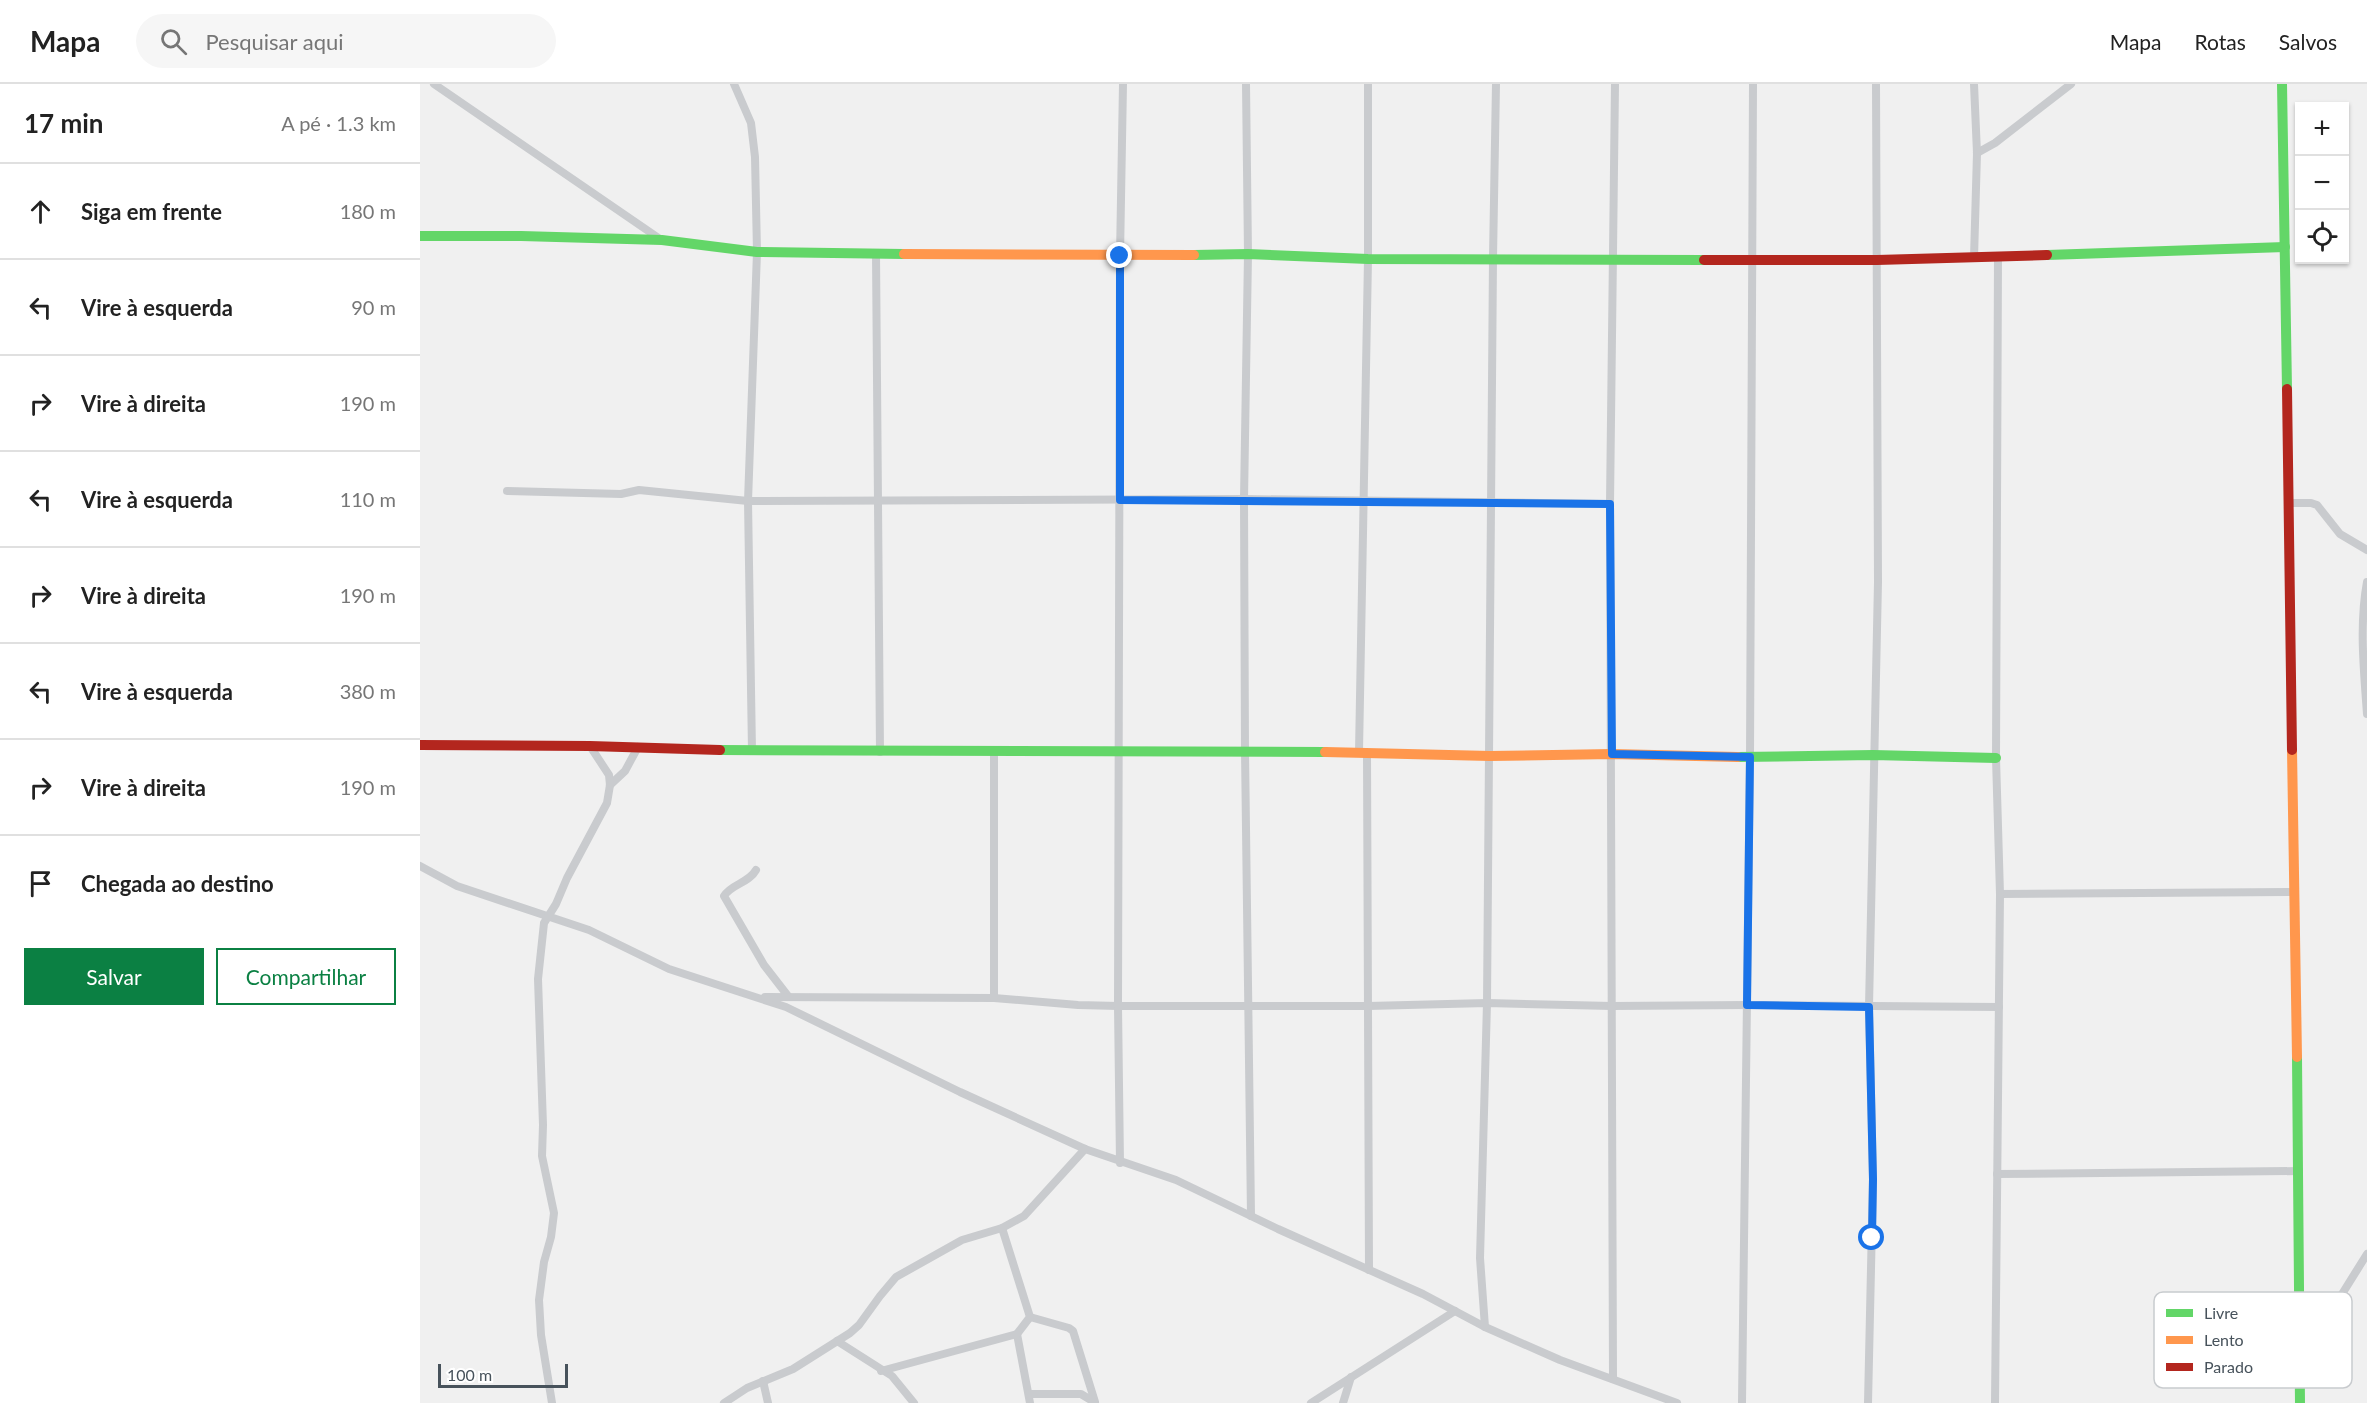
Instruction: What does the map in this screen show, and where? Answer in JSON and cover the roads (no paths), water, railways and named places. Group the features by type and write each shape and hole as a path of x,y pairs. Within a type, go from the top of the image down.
{"street":[{"path":"434,84 662,240"},
{"path":"734,84 751,123 754,138 757,252 748,501 752,751"},
{"path":"1120,1163 1118,1006 1120,256 1123,84"},
{"path":"1246,84 1248,254 1244,500 1245,751 1251,1216"},
{"path":"1368,84 1368,259 1362,502 1370,1270"},
{"path":"1485,1327 1480,1258 1487,1003 1492,258 1496,84"},
{"path":"1613,1379 1610,504 1615,84"},
{"path":"1742,1403 1750,757 1753,84"},
{"path":"1868,1403 1873,1179 1869,1007 1878,582 1876,84"},
{"path":"1974,84 1977,153 1974,258"},
{"path":"1977,153 2003,137 2071,84"},
{"path":"2282,84 2299,1292"},
{"path":"420,236 662,240 757,252 1120,256 1248,254 1368,259 1877,260 2285,247"},
{"path":"876,254 880,752"},
{"path":"1995,1403 2000,894 1996,758 1998,256"},
{"path":"507,491 621,494 639,490 748,501 1244,500 1610,504"},
{"path":"2289,503 2311,502 2317,505 2340,534 2367,550"},
{"path":"2367,582 2363,602 2367,714"},
{"path":"420,745 590,746 752,751 1245,751 1490,756 1873,755 1996,758"},
{"path":"552,1403 541,1335 540,1300 543,1262 554,1213 542,1156 538,990 542,936 548,916 603,813 610,785 606,770 590,746"},
{"path":"610,785 625,771 638,747"},
{"path":"994,751 994,998"},
{"path":"420,866 457,886 590,930 669,969 786,1007 960,1092 1085,1149 1120,1163 1176,1180 1370,1270 1485,1327 1560,1360 1673,1402"},
{"path":"756,870 724,896 764,965 788,996"},
{"path":"2000,894 2293,892"},
{"path":"760,998 788,996 994,998 1118,1006 1368,1006 1487,1003 1612,1006 1999,1007"},
{"path":"724,1403 762,1381 793,1369 859,1325 896,1277 962,1240 1002,1228 1029,1212 1085,1149"},
{"path":"1997,1174 2299,1171"},
{"path":"1002,1228 1030,1317"},
{"path":"2343,1292 2367,1254"},
{"path":"1311,1403 1455,1311"},
{"path":"881,1371 1017,1334 1030,1317"},
{"path":"1030,1317 1070,1328 1073,1331 1095,1403"},
{"path":"1017,1334 1030,1399 1081,1394 1095,1403"},
{"path":"837,1341 898,1382 914,1403"},
{"path":"1343,1403 1351,1377"},
{"path":"762,1381 768,1403"},
{"path":"2300,1388 2300,1403"}]}
